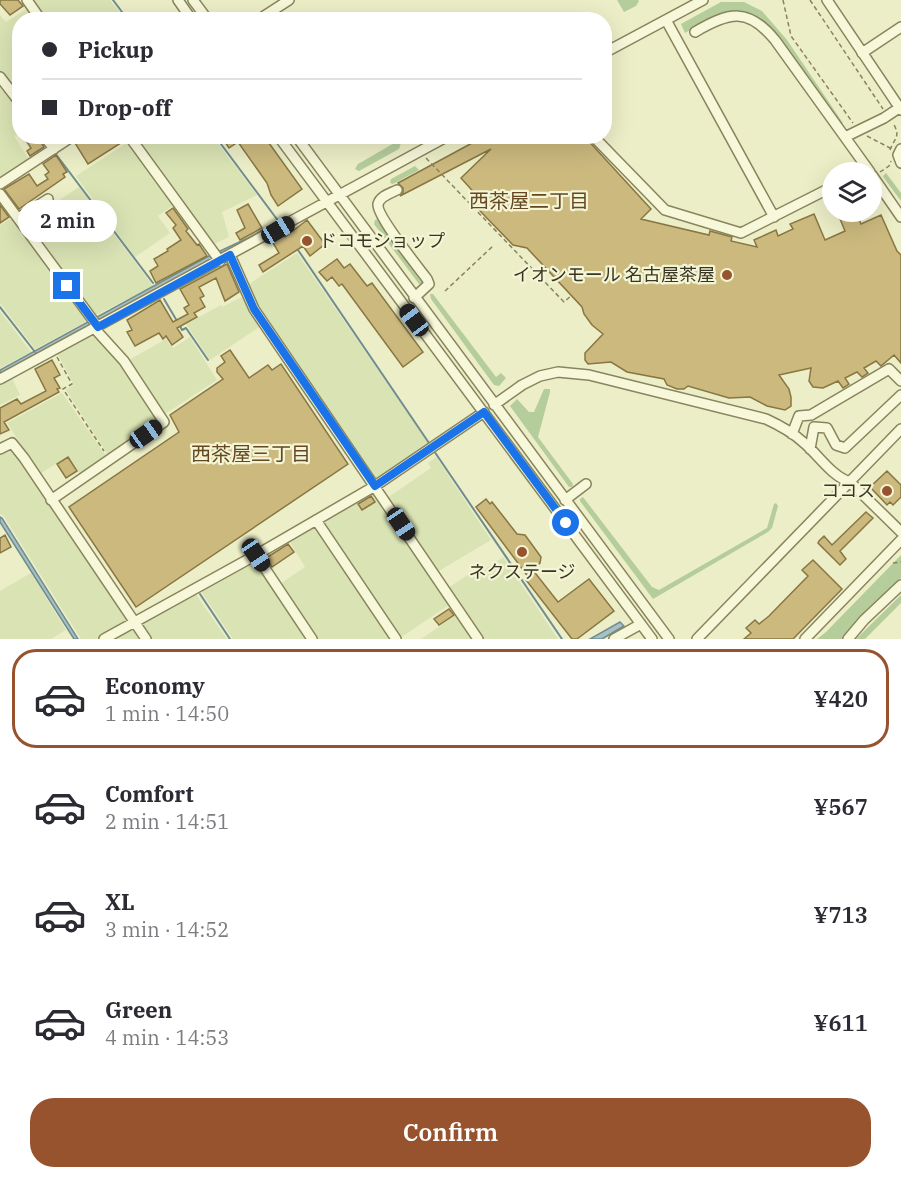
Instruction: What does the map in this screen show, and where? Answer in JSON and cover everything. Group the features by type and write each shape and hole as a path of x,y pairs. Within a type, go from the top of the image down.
{"street":[{"path":"612,49 703,0"},
{"path":"827,0 900,109 845,137"},
{"path":"269,12 283,1"},
{"path":"695,32 713,21 731,16 750,18 758,22 775,40 862,162"},
{"path":"666,20 774,217"},
{"path":"862,52 901,27"},
{"path":"0,77 12,93"},
{"path":"50,144 54,149"},
{"path":"0,184 61,144"},
{"path":"135,144 217,257"},
{"path":"284,144 652,639"},
{"path":"302,144 669,639"},
{"path":"0,379 54,351 95,325 217,257 230,255 433,144"},
{"path":"601,144 665,210 741,233 822,192"},
{"path":"901,149 898,155 901,163"},
{"path":"397,190 381,198 378,204 379,213 427,279 429,284 414,297"},
{"path":"882,190 900,214"},
{"path":"0,194 95,325 124,361 164,422 51,500"},
{"path":"18,218 48,199"},
{"path":"230,255 254,309 478,639"},
{"path":"792,434 799,416 811,415 889,369 901,381"},
{"path":"494,405 522,385 540,376 558,372 589,375 766,419 810,448 841,479 850,482 901,532"},
{"path":"810,448 814,427 827,428 836,445 845,448 901,395"},
{"path":"104,639 375,486 484,412"},
{"path":"697,639 901,429"},
{"path":"0,449 12,443 24,458 146,639"},
{"path":"565,500 586,484"},
{"path":"316,520 396,639"},
{"path":"805,639 901,540"},
{"path":"256,555 312,639"},
{"path":"848,639 864,620 901,585"},
{"path":"614,639 641,624"}],"path":[{"path":"783,0 791,36 859,130 872,140 890,148"},
{"path":"810,0 898,131 890,148 889,166 882,168"},
{"path":"425,158 564,302 572,295"},
{"path":"445,291 493,246"},
{"path":"54,351 72,384 63,389 109,459"},
{"path":"890,561 891,563 901,562"}],"green space":[{"path":"32,0 110,0 119,12 41,12"},
{"path":"617,0 639,1 636,6 624,12"},
{"path":"721,2 744,2 762,11 787,40 843,123 841,124 767,24 752,15 697,26 685,33 681,24"},
{"path":"0,15 6,22 12,18 12,89 0,72"},
{"path":"0,81 12,98 12,144 19,144 29,160 0,179"},
{"path":"125,144 129,144 174,205 158,216 170,233 135,257 76,176"},
{"path":"140,144 218,144 257,195 222,212 229,237 214,244"},
{"path":"393,144 401,144 399,149 359,171 355,169 358,164"},
{"path":"415,166 419,170 393,184 390,183 391,179"},
{"path":"886,173 901,193 901,201 884,178"},
{"path":"79,187 153,286 96,315 27,222"},
{"path":"13,217 89,320 35,349 0,303 0,225"},
{"path":"378,219 422,279 422,284 419,284 374,224"},
{"path":"297,253 429,444 379,478 375,478 258,307 249,284"},
{"path":"430,294 433,294 496,377 501,373 506,378 499,386 494,385 431,299"},
{"path":"244,296 261,326 210,360 186,324 221,305 222,307"},
{"path":"0,311 31,352 0,368"},
{"path":"94,334 120,363 159,420 108,455 66,390 74,385 57,353"},
{"path":"190,337 217,380 165,414 129,360 166,339 173,348"},
{"path":"12,378 20,395 0,405 0,385"},
{"path":"544,389 550,389 550,392 538,437 573,484 572,487 569,487 510,406 517,399 529,412 534,412"},
{"path":"62,393 106,456 80,474 68,456 40,474 7,423"},
{"path":"8,450 13,451 128,618 126,622 96,639 81,639 3,515 0,514 0,454"},
{"path":"436,457 491,540 437,572 387,498 431,468 428,463"},
{"path":"370,492 374,493 449,605 400,638 321,521"},
{"path":"583,497 652,587 659,590 767,528 774,504 778,506 772,528 768,532 653,599 580,501"},
{"path":"315,524 393,639 317,639 280,584 305,567 288,539"},
{"path":"901,555 901,578 875,603 844,639 817,639 826,632"},
{"path":"503,557 558,639 483,639 448,588 469,574 472,578"},
{"path":"250,562 255,563 306,639 233,639 200,590"},
{"path":"31,573 66,630 51,639 0,639 0,591"},
{"path":"195,593 227,639 151,639 143,627 144,621"},
{"path":"901,595 901,603 865,639 856,639"},
{"path":"456,615 472,639 421,639"},
{"path":"130,629 136,630 142,639 112,639"}],"water":[{"path":"280,220 282,223 0,374 0,370 205,258"},
{"path":"0,517 78,639 74,639 0,522"},
{"path":"620,622 624,626 602,639 590,639"}],"building":[{"path":"0,0 18,0 23,6 10,15 0,4"},
{"path":"28,144 42,144 44,147 30,156 27,151 31,148"},
{"path":"76,144 119,144 88,164"},
{"path":"239,144 270,144 302,189 278,206 267,183"},
{"name":"イオンモール 名古屋茶屋","path":"470,144 591,144 651,209 641,219 709,235 710,231 732,237 731,241 757,247 754,240 776,230 778,236 793,229 790,224 814,214 825,240 845,231 841,222 860,222 861,224 882,222 882,217 901,255 901,363 894,355 881,366 876,361 864,368 868,373 862,377 857,372 845,378 849,384 843,388 838,381 823,388 813,387 809,381 811,368 779,375 789,389 791,397 791,406 785,410 767,406 750,397 729,398 688,386 684,389 677,389 667,385 664,379 627,372 611,362 588,364 585,360 585,353 603,334 592,325 582,307 527,248 513,245 482,213 473,203 478,197 461,178 491,149 400,196 403,188 398,183"},
{"path":"56,155 67,172 63,174 65,177 19,209 4,189 29,174 37,186 48,179 45,175 49,172 43,164"},
{"path":"248,204 262,228 240,240 236,233 245,228 237,210"},
{"path":"0,205 9,217 0,223"},
{"path":"173,208 188,229 186,231 207,256 156,283 150,271 158,266 154,259 181,240 173,228 176,225 166,213"},
{"path":"307,220 325,244 310,256 303,246 263,272 259,265 279,253 272,241 283,234 285,237"},
{"path":"337,259 344,268 350,264 367,286 372,283 423,352 403,367 342,284 339,286 332,277 327,281 319,272"},
{"path":"227,264 239,292 225,301 216,278 199,287 204,296 200,298 205,307 194,313 197,317 177,328 183,337 172,345 166,336 163,339 159,333 135,346 127,332 132,330 127,320 160,300 173,322 188,314 184,308 189,305 180,289"},
{"path":"230,350 249,378 268,365 272,370 281,364 348,464 136,607 69,507 179,432 170,415 223,379 217,372 217,368 225,362 221,356"},
{"path":"52,360 60,375 54,378 60,388 57,389 59,392 4,422 9,430 0,434 0,408 17,399 21,404 46,391 35,369"},
{"path":"68,457 77,471 66,478 57,464"},
{"path":"887,471 901,485 901,497 893,505 890,502 887,505 870,487"},
{"path":"371,496 375,502 362,510 358,504"},
{"path":"486,499 490,504 492,502 517,534 525,535 541,557 540,563 532,569 558,602 589,579 614,611 577,639 572,639 526,580 529,578 476,507"},
{"path":"866,512 873,518 840,551 846,559 840,565 818,543 824,536 832,545"},
{"path":"5,535 11,547 0,553 0,538"},
{"path":"288,544 294,552 272,567 266,558"},
{"path":"813,560 842,589 793,639 744,639 751,633 746,628 755,620 759,624 769,616 808,576 802,570"},
{"path":"449,609 454,615 439,625 434,619"}],"waterway":[{"path":"113,0 122,12"},
{"path":"221,144 279,222"},
{"path":"55,153 153,283"},
{"path":"285,230 290,237"},
{"path":"296,247 429,443"},
{"path":"164,299 177,321"},
{"path":"0,307 35,352"},
{"path":"180,326 182,330 186,328 208,360"},
{"path":"434,451 562,639"},
{"path":"200,594 230,639"}],"place":[{"name":"ドコモショップ","path":"307,241"},
{"name":"イオンモール 名古屋茶屋","path":"727,275"},
{"name":"ココス","path":"887,491"},
{"name":"ネクステージ","path":"522,552"}],"district":[{"name":"西茶屋二丁目","path":"529,201"},
{"name":"西茶屋三丁目","path":"251,454"}],"route":[{"path":"67,286 98,327 230,255 254,309 375,486 484,412 566,523"}]}
